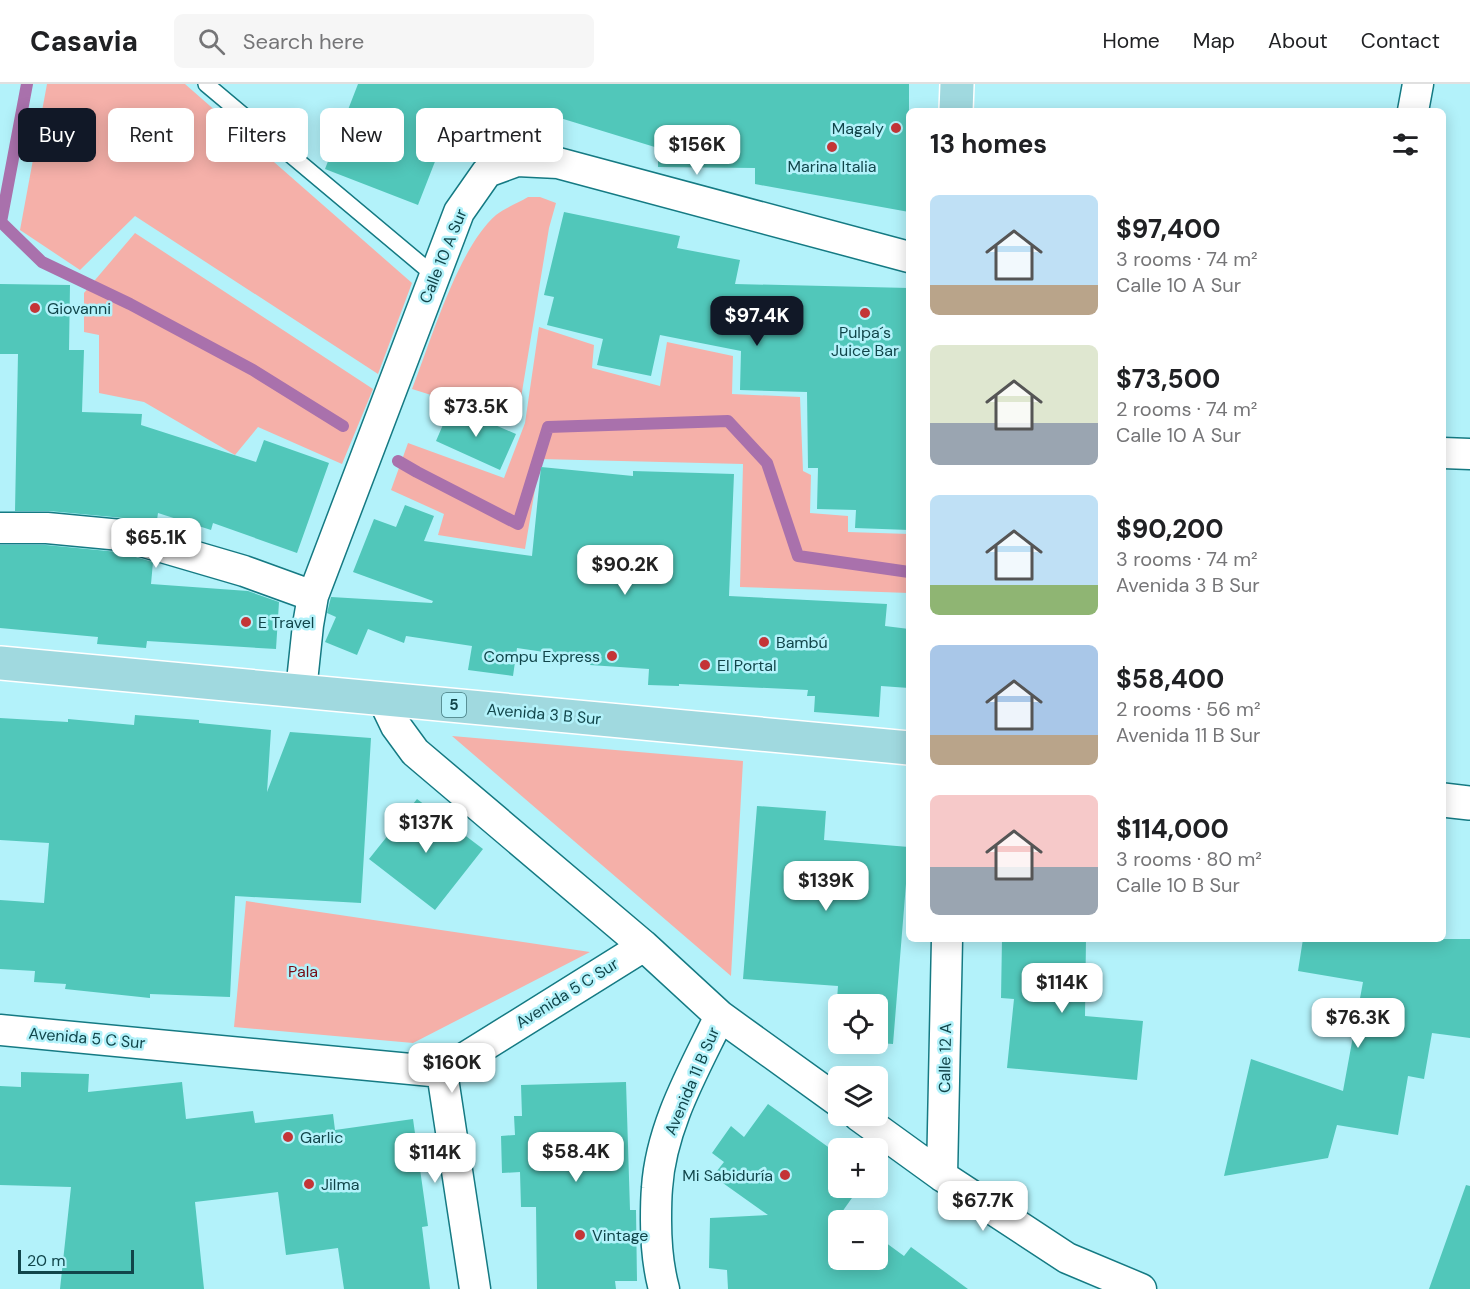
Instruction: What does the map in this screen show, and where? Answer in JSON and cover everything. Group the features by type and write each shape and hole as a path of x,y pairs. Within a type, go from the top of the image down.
{"main road":[{"path":"956,108 957,84"},
{"name":"Avenida 3 B Sur","path":"0,663 906,748"},
{"path":"868,744 894,736 906,728"}],"street":[{"path":"1414,108 1418,84"},
{"name":"Calle 10 A Sur","path":"301,691 313,596 459,212 487,172 518,161 558,164 906,256"},
{"path":"1446,453 1470,454"},
{"path":"0,528 47,528 121,536 244,571 313,596"},
{"path":"383,699 396,726 415,752 644,946 720,1016 828,1094"},
{"path":"1446,800 1470,803"},
{"name":"Calle 12 A","path":"942,1176 947,942"},
{"name":"Avenida 5 C Sur","path":"0,1030 442,1072 644,946"},
{"name":"Avenida 11 B Sur","path":"664,1289 656,1235 657,1187 664,1146 676,1110 720,1016"},
{"path":"442,1072 475,1289"},
{"path":"873,1126 942,1176 1068,1258 1141,1289"}],"lane":[{"path":"206,84 435,276"}],"green space":[{"path":"47,84 185,84 212,108 206,108 206,162 274,162 412,283 378,374 135,216 80,270 20,230 33,162 96,162 96,108 43,108"},
{"path":"528,197 540,197 556,203 549,228 517,422 412,389 447,296 470,249 482,230 496,215"},
{"path":"135,233 373,389 342,464 258,427 235,455 144,402 99,393 99,335 84,332 84,293"},
{"path":"539,327 594,345 592,368 660,386 667,342 733,356 732,394 800,397 803,471 811,475 810,513 848,516 848,532 906,534 906,593 740,587 743,464 540,459 525,549 438,535 444,514 391,490 408,443 504,478 525,423"},
{"path":"452,736 743,761 731,976"},
{"name":"Pala","path":"246,901 590,952 413,1043 234,1027"}],"building":[{"path":"358,84 909,84 909,108 906,108 906,211 755,184 755,168 658,167 658,148 563,119 563,108 416,108 416,162 435,162 418,205 325,169 328,162 404,162 404,108 349,108"},
{"path":"564,212 680,236 677,248 740,260 735,284 906,288 906,530 855,528 856,510 817,509 818,468 808,468 807,392 740,390 741,351 660,335 651,376 597,365 603,339 547,325 554,297 544,295"},
{"path":"0,284 70,285 69,350 84,350 82,412 142,414 141,425 256,462 264,440 329,463 297,553 213,523 211,530 158,513 156,527 123,518 49,511 15,511 18,354 0,354"},
{"path":"451,406 516,434 500,470 436,441"},
{"path":"541,467 633,476 633,471 734,474 729,596 887,604 885,626 906,629 906,688 881,686 879,717 814,712 815,696 807,696 808,690 679,684 679,686 648,685 649,669 590,665 591,659 517,648 513,676 468,670 472,646 406,636 404,643 368,629 357,655 325,642 336,617 327,613 331,597 432,603 433,601 353,572 374,519 396,527 405,505 434,516 424,541 532,556"},
{"path":"0,545 46,545 118,552 153,562 151,584 248,591 279,602 276,649 147,641 146,648 97,644 98,637 0,628"},
{"path":"135,715 199,720 199,723 271,730 267,792 290,732 371,738 361,903 235,896 230,997 150,994 150,998 65,989 66,984 34,982 35,971 0,969 0,900 44,903 49,843 0,840 0,718 68,722 68,719 134,725"},
{"path":"417,799 483,849 435,910 369,859"},
{"path":"757,806 826,811 824,840 906,847 906,884 893,1044 888,1044 888,994 837,994 838,986 743,979"},
{"path":"1446,939 1470,939 1470,1038 1432,1033 1424,1079 1408,1076 1398,1135 1337,1125 1328,1158 1224,1176 1251,1059 1343,1091 1363,982 1298,971 1303,942 1446,942"},
{"path":"1002,942 1086,942 1085,1016 1143,1021 1137,1080 1007,1068 1014,999 1001,998"},
{"path":"21,1072 89,1074 88,1092 182,1082 186,1119 253,1111 255,1123 333,1114 335,1130 413,1119 428,1226 422,1227 430,1289 344,1289 338,1248 286,1255 278,1192 195,1202 204,1289 60,1289 71,1187 0,1185 0,1086 21,1087"},
{"path":"626,1082 630,1210 636,1210 637,1281 615,1281 616,1289 537,1289 536,1207 521,1207 520,1172 502,1173 501,1136 515,1135 514,1116 522,1116 521,1085"},
{"path":"768,1104 828,1147 828,1198 852,1198 843,1210 828,1210 828,1270 888,1270 888,1244 904,1256 911,1247 968,1289 728,1289 727,1270 709,1268 710,1218 768,1215 713,1176 724,1162 712,1153 731,1126 744,1137"},
{"path":"1466,1185 1470,1186 1470,1289 1429,1289"}],"waterway":[{"path":"27,84 1,222 42,262 130,304 253,370 343,426"},
{"path":"398,461 518,524 548,427 728,421 767,463 798,556 906,572"}],"place":[{"name":"Magaly","path":"896,128"},
{"name":"Marina Italia","path":"832,147"},
{"name":"Giovanni","path":"35,308"},
{"name":"Pulpa´s Juice Bar","path":"865,313"},
{"name":"E Travel","path":"246,622"},
{"name":"Bambú","path":"764,642"},
{"name":"Compu Express","path":"612,656"},
{"name":"El Portal","path":"705,665"},
{"name":"Garlic","path":"288,1137"},
{"name":"Mi Sabiduría","path":"785,1175"},
{"name":"Jilma","path":"309,1184"},
{"name":"Vintage","path":"580,1235"}]}
